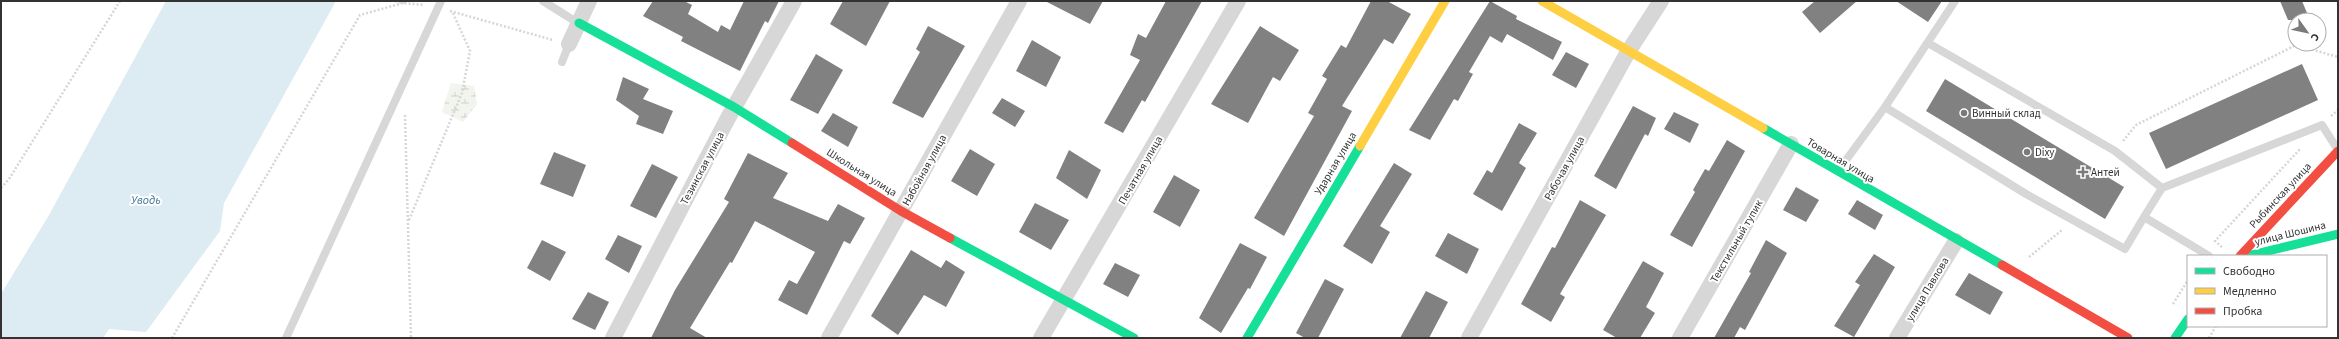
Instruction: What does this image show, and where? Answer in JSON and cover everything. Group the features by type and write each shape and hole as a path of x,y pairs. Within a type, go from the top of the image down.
{"street":[{"path":"569,44 589,1"},
{"name":"Тезинская улица","path":"613,338 734,107 794,1"},
{"name":"Набойная улица","path":"829,338 1018,1"},
{"name":"Печатная улица","path":"1041,338 1238,1"},
{"name":"Ударная улица","path":"1246,338 1445,1"},
{"name":"Товарная улица","path":"1542,1 1628,52 1792,144 1956,241 2128,338"},
{"name":"Рабочая улица","path":"1469,338 1628,52 1661,1"},
{"name":"Школьная улица","path":"579,23 734,107 901,211 1134,338"},
{"name":"Текстильный тупик","path":"1680,338 1792,144"},
{"name":"Рыбинская улица","path":"2241,255 2338,151"},
{"name":"улица Шошина","path":"2251,255 2338,234"},
{"name":"улица Павлова","path":"1897,338 1956,241"},
{"path":"2175,338 2187,320"}],"lane":[{"path":"543,1 579,23"},
{"path":"1837,172 1885,107 1955,1"},
{"path":"286,338 439,4"},
{"path":"1928,43 2115,151 2162,188"},
{"path":"562,62 569,44"},
{"path":"1885,107 2026,194 2125,249 2162,188 2322,125 2338,151"},
{"path":"2144,217 2207,255"}],"path":[{"path":"1,188 9,179 120,1"},
{"path":"395,1 439,4 452,11 569,44"},
{"path":"172,338 360,16 404,2"},
{"path":"408,222 462,93 470,51 452,11"},
{"path":"2115,151 2136,125 2296,45 2338,57"},
{"path":"405,111 411,338"},
{"path":"2225,248 2214,241 2300,148"},
{"path":"2012,272 2073,220"},
{"path":"2209,338 2215,327"}],"green space":[{"path":"451,83 474,86 477,104 463,122 442,112"}],"water":[{"name":"Уводь","path":"166,1 336,1 224,203 220,231 146,332 109,329 103,338 1,338 1,294 49,215"}],"building":[{"path":"653,1 684,1 692,5 688,14 718,32 721,25 730,30 744,1 779,1 768,23 765,21 740,71 681,41 683,37 643,16"},
{"path":"843,1 890,1 866,46 830,24"},
{"path":"1045,1 1103,1 1090,24"},
{"path":"1166,1 1202,1 1145,102 1142,100 1123,133 1104,123 1140,60 1130,55 1138,34 1146,38"},
{"path":"1371,1 1387,1 1411,14 1393,44 1384,39 1342,106 1352,111 1284,236 1254,218 1314,116 1308,113 1327,79 1322,76 1341,45 1346,48"},
{"path":"1490,1 1517,16 1516,19 1562,42 1553,60 1507,34 1502,43 1490,36 1469,72 1473,74 1458,101 1454,99 1430,140 1409,130"},
{"path":"1815,1 1857,1 1820,33 1802,12"},
{"path":"1896,1 1942,1 1928,22"},
{"path":"2280,1 2302,1 2307,12 2287,12 2287,18"},
{"path":"928,26 965,46 923,118 892,103 920,52 916,49"},
{"path":"1260,26 1299,50 1280,81 1273,77 1248,123 1211,104"},
{"path":"1032,40 1061,57 1046,87 1016,71"},
{"path":"1566,52 1589,64 1576,88 1552,75"},
{"path":"816,54 843,70 818,114 790,100"},
{"path":"2302,64 2318,100 2166,169 2149,133"},
{"path":"623,77 649,89 643,99 673,111 663,134 636,124 639,116 616,100"},
{"path":"1945,79 2124,187 2105,219 1926,111"},
{"path":"1002,98 1025,111 1015,127 992,113"},
{"path":"1633,106 1656,118 1648,136 1645,134 1616,189 1594,176"},
{"path":"1674,112 1699,124 1690,143 1664,129"},
{"path":"833,113 858,127 848,147 821,131"},
{"path":"1519,123 1537,133 1519,163 1526,168 1502,211 1473,194 1487,170 1492,173"},
{"path":"1727,140 1745,151 1692,247 1670,235 1695,192 1693,190 1705,169 1709,171"},
{"path":"970,149 995,164 977,196 951,181"},
{"path":"1069,150 1101,170 1087,199 1056,178"},
{"path":"554,152 586,165 573,197 540,184"},
{"path":"748,153 788,173 773,198 828,221 838,204 865,218 850,244 844,241 807,315 778,300 789,280 797,284 815,252 755,221 732,263 730,262 690,328 707,338 651,338 675,290 729,202 724,199"},
{"path":"1394,163 1412,174 1380,226 1390,232 1372,264 1343,246"},
{"path":"652,164 678,177 656,218 630,206"},
{"path":"1174,175 1200,190 1180,227 1153,212"},
{"path":"1796,187 1819,200 1806,222 1783,210"},
{"path":"1580,200 1606,215 1560,294 1565,297 1551,322 1521,304 1552,247 1555,248"},
{"path":"1857,200 1883,215 1875,230 1848,214"},
{"path":"1035,203 1069,220 1051,250 1019,232"},
{"path":"1448,233 1479,249 1467,274 1435,256"},
{"path":"618,235 642,246 629,273 605,259"},
{"path":"542,240 566,252 550,281 527,268"},
{"path":"1766,240 1787,253 1745,330 1740,327 1734,338 1714,338 1751,273 1749,272"},
{"path":"1240,243 1267,257 1250,289 1248,288 1221,333 1199,318"},
{"path":"911,250 941,268 946,260 965,272 946,307 924,295 898,335 871,316"},
{"path":"1874,254 1895,267 1854,337 1834,326 1860,285 1855,282"},
{"path":"1643,261 1664,273 1646,307 1655,313 1640,338 1617,338 1603,330"},
{"path":"1115,263 1140,275 1128,297 1103,284"},
{"path":"1969,273 2003,292 1990,315 1955,295"},
{"path":"1325,279 1344,289 1318,338 1305,338 1296,333"},
{"path":"1426,291 1448,302 1429,338 1400,338"},
{"path":"588,292 609,302 595,330 572,319"}],"traffic: fast":[{"path":"579,23 734,107 792,143"},
{"path":"1763,128 2002,265"},
{"path":"1247,338 1360,146"},
{"path":"2251,255 2338,234"},
{"path":"950,238 1134,338"},
{"path":"2175,338 2187,320"}],"traffic: slow":[{"path":"1360,146 1445,1"},
{"path":"1542,1 1763,128"}],"traffic: jam":[{"path":"792,143 901,211 950,238"},
{"path":"2241,255 2338,151"},
{"path":"2002,265 2128,338"}],"place":[{"name":"Винный склад","path":"1964,113"},
{"name":"Dixy","path":"2027,152"},
{"name":"Антей","path":"2083,172"}]}
